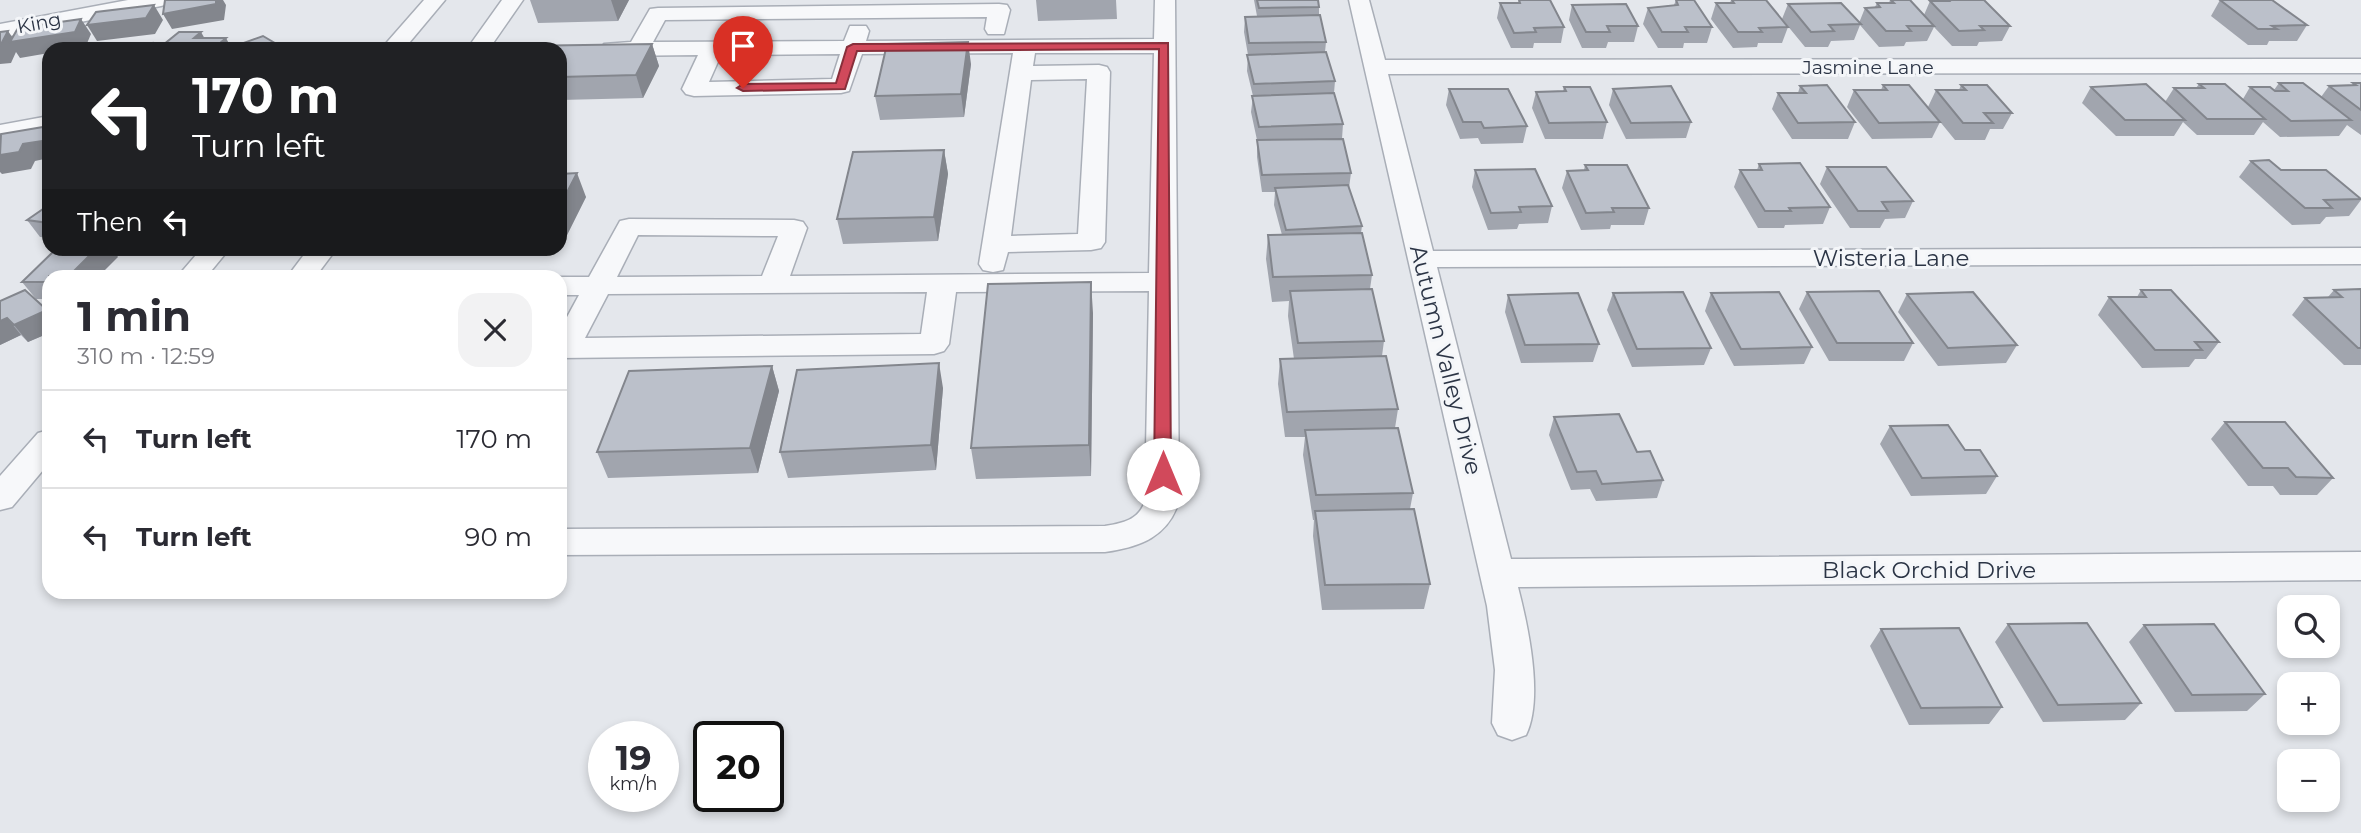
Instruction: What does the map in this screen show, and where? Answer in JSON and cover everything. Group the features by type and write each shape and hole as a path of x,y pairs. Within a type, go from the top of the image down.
{"street":[{"name":"King","path":"0,31 161,0"},
{"path":"398,42 435,0"},
{"path":"483,42 513,0"},
{"path":"567,542 1105,539 1133,535 1153,522 1162,501 1165,0"},
{"name":"Autumn Valley Drive","path":"1359,0 1497,573 1514,670 1512,723"},
{"path":"639,48 658,15 999,10 996,29"},
{"path":"713,48 694,89 841,86 865,12"},
{"path":"585,49 1164,46"},
{"path":"990,283 1024,47"},
{"name":"Jasmine Lane","path":"1375,67 2361,66"},
{"path":"996,244 1091,242 1099,72 1020,74"},
{"path":"0,132 42,123"},
{"path":"567,339 629,227 794,228 773,284"},
{"path":"197,270 210,256"},
{"path":"307,270 318,256"},
{"name":"Wisteria Lane","path":"1422,259 2361,256"},
{"path":"567,286 1163,282"},
{"path":"567,348 934,344 943,283"},
{"path":"0,498 42,449"},
{"name":"Black Orchid Drive","path":"1497,573 2361,566"}],"building":[{"path":"165,0 216,0 216,4 163,14"},
{"path":"1257,0 1318,0 1319,7 1259,8"},
{"path":"1519,0 1550,0 1564,27 1534,28 1536,32 1514,33 1500,3 1520,3"},
{"path":"1676,0 1694,0 1712,27 1685,27 1688,32 1662,32 1648,8 1678,5"},
{"path":"1732,0 1766,0 1788,27 1759,28 1762,32 1738,32 1716,3 1734,3"},
{"path":"1891,0 1910,0 1934,26 1907,26 1911,31 1886,31 1865,8 1880,7 1877,3 1894,3"},
{"path":"1984,0 2010,26 1980,26 1984,30 1959,31 1930,1"},
{"path":"2220,0 2272,0 2307,25 2258,29"},
{"path":"1841,3 1861,24 1829,25 1834,31 1811,32 1788,4"},
{"path":"1626,4 1638,26 1607,26 1610,32 1586,32 1572,5"},
{"path":"154,5 146,18 87,25 96,12"},
{"path":"1320,15 1326,42 1249,43 1245,17"},
{"path":"81,19 75,32 10,42 18,28"},
{"path":"8,31 0,46 0,32"},
{"path":"179,32 201,32 194,38 226,38 221,42 167,42"},
{"path":"263,36 273,42 246,42"},
{"path":"968,42 961,94 875,96 887,44"},
{"path":"652,44 636,75 567,77 567,45"},
{"path":"1326,52 1335,81 1254,84 1247,55"},
{"path":"2279,83 2303,83 2351,120 2291,121 2250,87 2288,91"},
{"path":"2353,83 2361,83 2361,110 2329,86 2356,85"},
{"path":"2146,84 2185,120 2125,120 2091,87"},
{"path":"2199,84 2225,84 2265,119 2207,119 2174,88 2204,88"},
{"path":"1827,85 1855,122 1798,123 1778,93 1806,93 1800,86"},
{"path":"1883,85 1909,85 1940,122 1879,123 1854,90 1887,90"},
{"path":"1961,85 1987,85 2012,113 1984,113 1993,123 1963,123 1936,90 1966,90"},
{"path":"1671,86 1691,122 1631,123 1613,89"},
{"path":"1564,87 1590,87 1607,122 1549,123 1536,92 1566,91"},
{"path":"1449,89 1508,89 1527,126 1484,128 1481,122 1463,122"},
{"path":"1334,93 1343,124 1259,127 1252,96"},
{"path":"42,127 42,141 23,144 19,152 0,155 1,134"},
{"path":"1343,139 1351,173 1262,175 1257,140"},
{"path":"944,150 934,217 837,219 853,152"},
{"path":"2269,160 2281,170 2326,170 2361,199 2324,200 2332,208 2305,208 2251,161"},
{"path":"1800,163 1830,207 1765,211 1740,170 1762,170 1759,164"},
{"path":"1585,165 1627,165 1649,208 1612,208 1614,212 1586,213 1567,171 1588,170"},
{"path":"1827,167 1886,167 1913,201 1882,202 1888,211 1858,211"},
{"path":"1535,169 1552,206 1519,207 1521,212 1491,213 1475,170"},
{"path":"577,173 567,192 567,174"},
{"path":"1348,185 1362,226 1286,230 1275,188"},
{"path":"42,210 42,222 27,220"},
{"path":"1362,233 1372,275 1273,277 1268,235"},
{"path":"49,256 89,256 75,270 42,270 42,282 22,282"},
{"path":"1091,282 1089,445 971,448 988,284"},
{"path":"1372,289 1384,341 1298,343 1290,291"},
{"path":"2361,289 2361,348 2358,348 2305,298 2342,297 2334,290"},
{"path":"25,290 42,305 42,312 14,325 7,318 0,321 0,301"},
{"path":"2141,290 2171,290 2219,342 2195,342 2202,350 2155,350 2109,297 2146,297"},
{"path":"1879,291 1913,343 1837,343 1807,292"},
{"path":"1683,292 1711,348 1637,349 1613,293"},
{"path":"1779,292 1812,347 1741,349 1711,293"},
{"path":"1973,292 2017,345 1948,348 1907,294"},
{"path":"1578,293 1599,344 1525,345 1508,295"},
{"path":"1386,356 1398,409 1287,412 1280,359"},
{"path":"939,363 931,445 780,452 797,370"},
{"path":"772,366 750,448 597,452 629,371"},
{"path":"1619,414 1637,452 1650,451 1663,480 1602,484 1596,471 1577,472 1554,417"},
{"path":"2225,422 2285,422 2333,478 2296,477 2288,468 2263,468"},
{"path":"1948,425 1965,450 1980,450 1997,476 1922,478 1890,426"},
{"path":"1398,428 1413,493 1316,495 1305,430"},
{"path":"1414,509 1430,584 1325,585 1315,511"},
{"path":"2087,623 2141,703 2058,705 2008,624"},
{"path":"2214,624 2265,694 2192,695 2144,625"},
{"path":"1959,628 2002,707 1921,708 1881,629"}],"route":[{"path":"743,88 841,86 853,47 1164,46 1163,474"}]}
